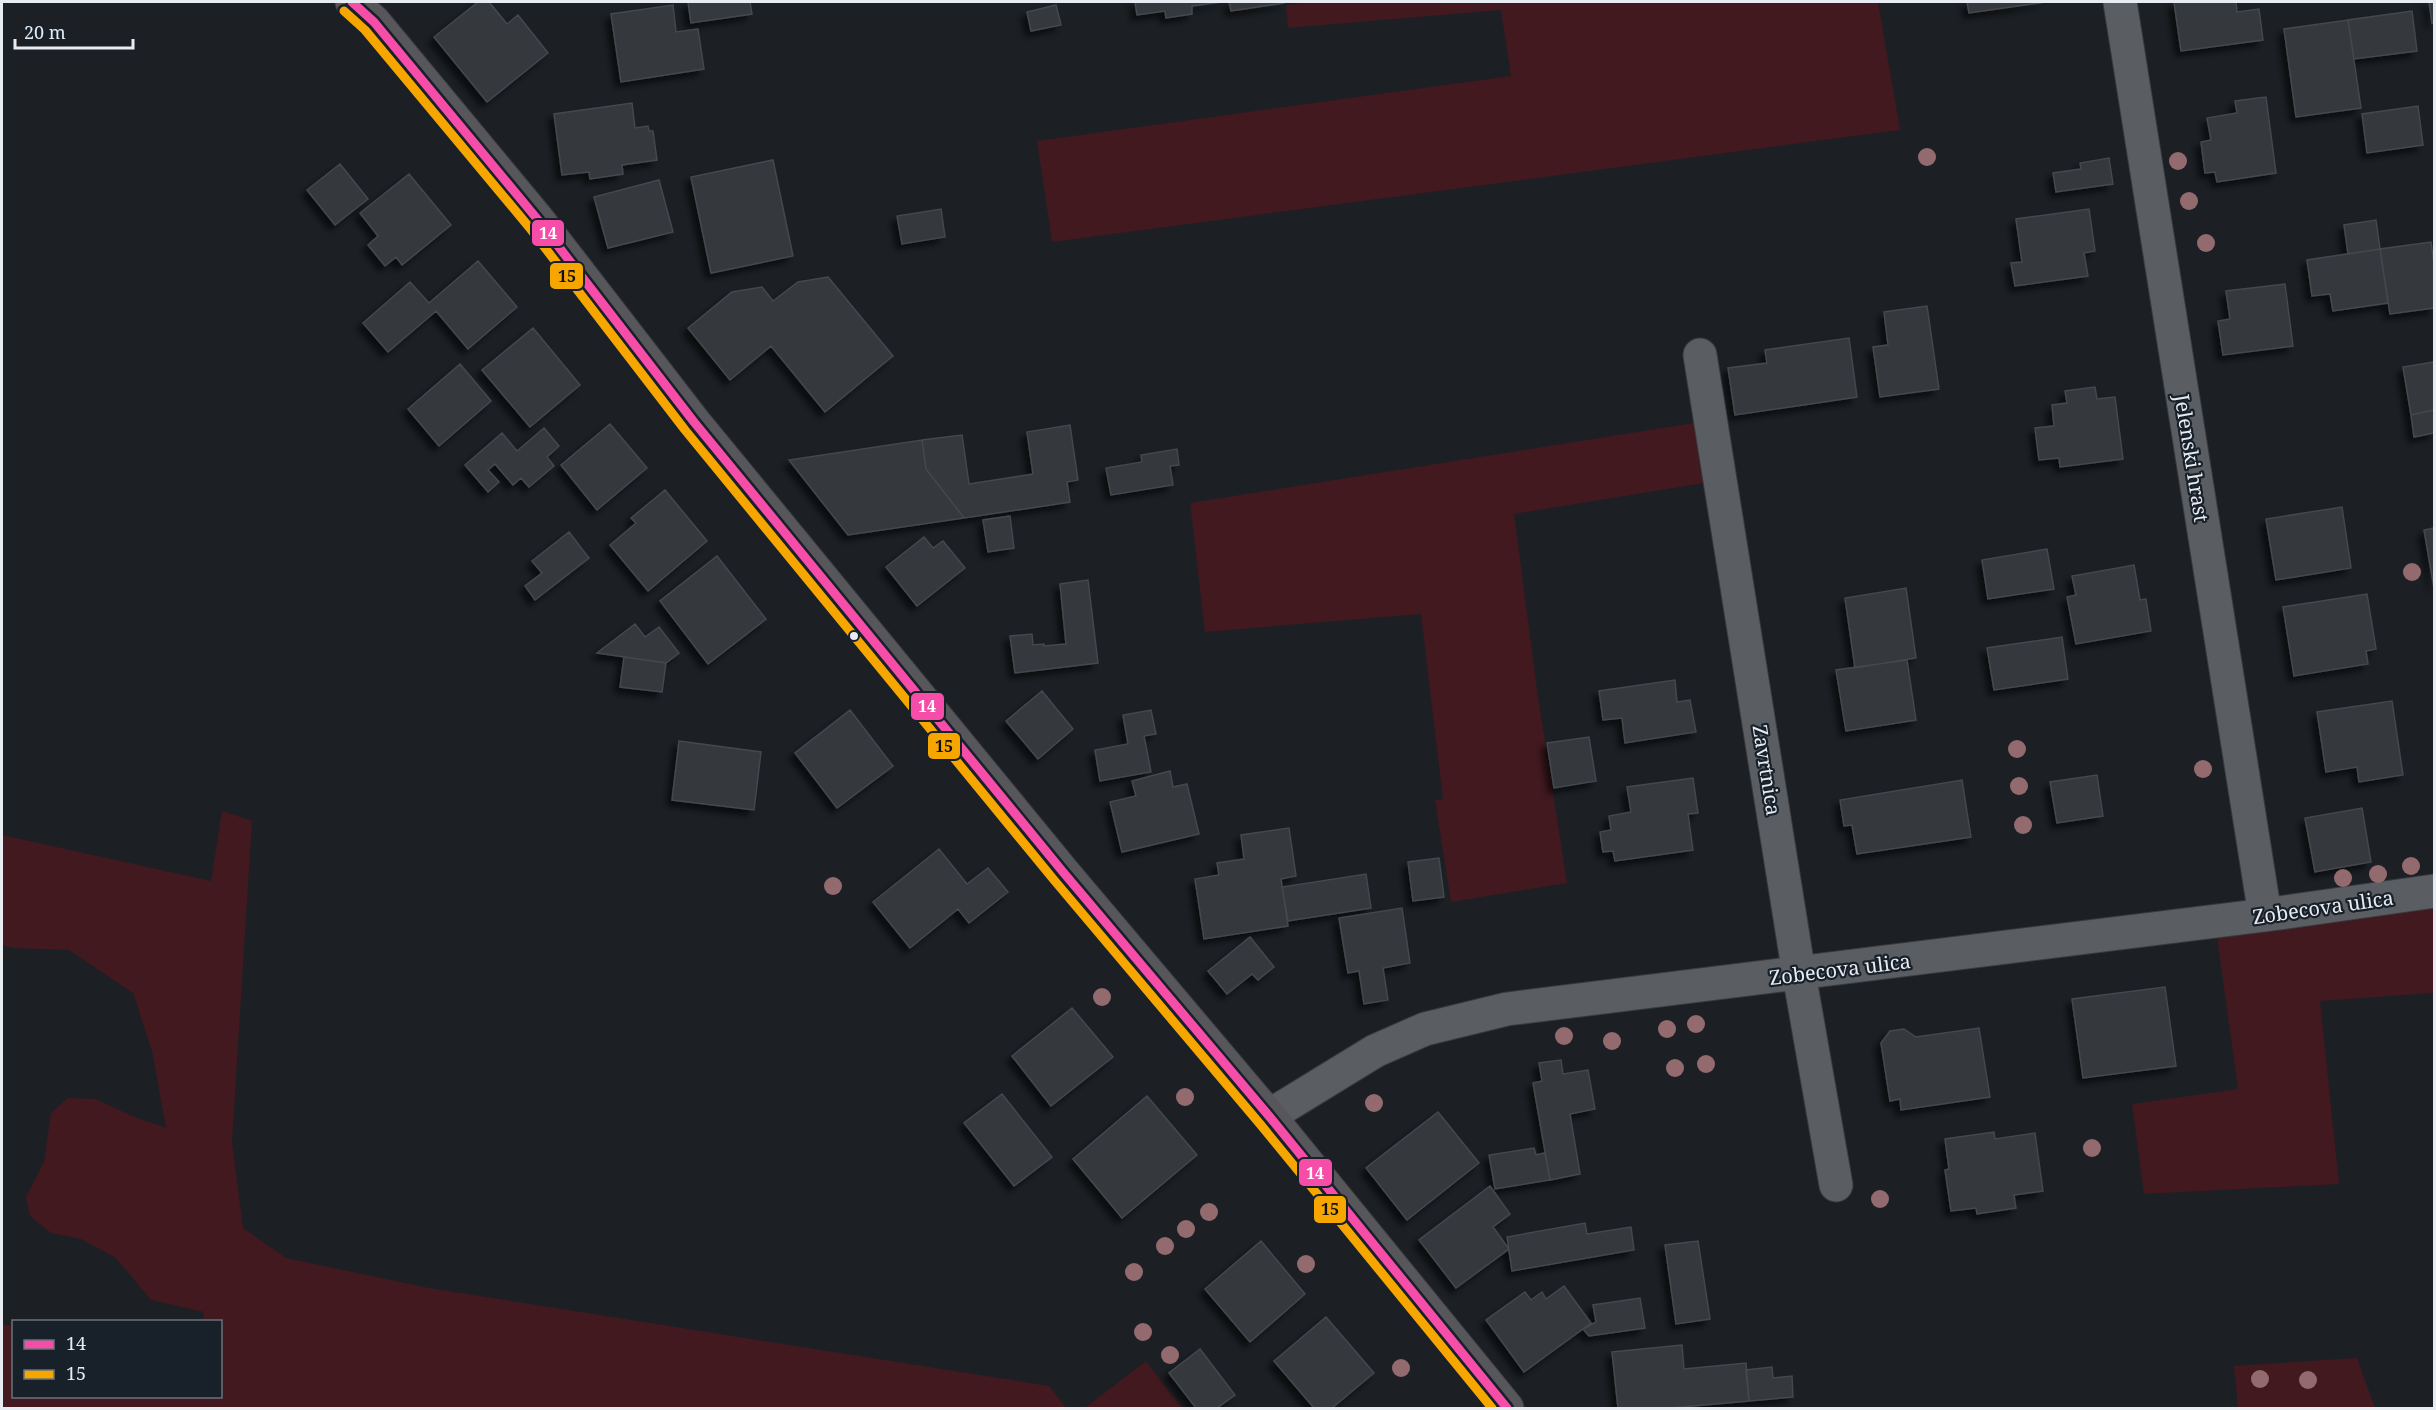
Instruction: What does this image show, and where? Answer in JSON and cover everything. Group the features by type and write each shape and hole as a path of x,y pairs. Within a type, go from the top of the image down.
{"main road":[{"path":"368,8 538,220 694,422 1056,863 1269,1116 1507,1408"}],"street":[{"name":"Jelenski hrast","path":"2120,2 2265,915"},
{"name":"Zavrtnica","path":"1700,355 1836,1185"},
{"name":"Zobecova ulica","path":"1269,1116 1375,1051 1425,1029 1467,1017 1548,1003 1800,974 2265,915 2434,891"}],"shaded area":[{"path":"1312,2 1878,2 1900,130 1052,242 1037,141 1511,76 1501,10 1288,28 1286,5"},
{"path":"1694,423 1704,483 1514,514 1538,697 1567,883 1451,902 1435,800 1443,799 1421,614 1205,632 1190,503"},
{"path":"222,811 252,821 232,1142 243,1228 286,1258 429,1288 1049,1386 1066,1408 2,1408 2,1324 12,1326 12,1398 222,1398 222,1320 203,1320 204,1312 151,1300 116,1258 81,1239 51,1233 30,1216 26,1197 44,1162 51,1113 68,1098 95,1099 166,1128 152,1051 133,993 69,950 13,948 2,945 2,835 211,881"},
{"path":"2434,906 2434,993 2320,1001 2339,1184 2144,1194 2132,1104 2238,1089 2217,937"},
{"path":"2357,1358 2375,1408 2238,1408 2234,1366"},
{"path":"1146,1361 1182,1408 1085,1408"}],"building":[{"path":"478,2 489,2 507,24 518,15 548,53 487,102 434,37"},
{"path":"688,2 750,2 752,14 691,23"},
{"path":"1135,2 1222,2 1192,6 1192,14 1166,18 1165,11 1137,15"},
{"path":"1229,2 1284,2 1284,3 1231,11"},
{"path":"1967,2 2046,2 1969,13"},
{"path":"2174,2 2236,2 2237,12 2259,9 2263,40 2181,51"},
{"path":"2429,2 2434,2 2434,22 2432,23"},
{"path":"673,5 676,32 698,29 704,69 621,82 611,14"},
{"path":"1056,5 1061,25 1031,31 1027,12"},
{"path":"2412,11 2417,51 2354,59 2348,20"},
{"path":"2348,20 2361,108 2296,117 2284,29"},
{"path":"2266,97 2276,173 2217,182 2215,172 2205,173 2201,142 2211,140 2207,118 2237,113 2235,101"},
{"path":"632,103 635,128 648,126 649,131 653,131 657,160 622,165 623,174 590,179 589,172 562,175 554,114"},
{"path":"2418,106 2423,145 2367,153 2362,114"},
{"path":"2109,158 2113,184 2056,192 2053,173 2081,169 2080,163"},
{"path":"773,160 793,256 711,273 691,177"},
{"path":"340,164 368,199 335,225 307,190"},
{"path":"409,174 451,225 402,265 396,257 385,266 368,245 378,236 360,213"},
{"path":"659,180 673,232 608,248 594,197"},
{"path":"941,209 945,237 902,244 897,216"},
{"path":"2089,209 2095,251 2084,253 2088,276 2015,286 2011,263 2022,262 2016,219"},
{"path":"2376,220 2380,249 2348,254 2344,225"},
{"path":"2431,242 2434,264 2434,308 2390,314 2380,249"},
{"path":"2380,249 2388,303 2333,311 2330,294 2312,296 2307,260"},
{"path":"478,261 517,307 468,349 436,311 388,352 363,323 410,282 429,303"},
{"path":"828,277 893,356 825,412 771,346 730,380 688,328 732,292 762,287 773,301 798,282"},
{"path":"2285,284 2293,346 2223,355 2218,321 2230,319 2226,291"},
{"path":"1927,306 1939,389 1880,397 1873,347 1888,345 1884,312"},
{"path":"533,328 580,385 530,427 482,370"},
{"path":"1849,338 1857,397 1735,415 1728,368 1767,363 1765,350"},
{"path":"2434,362 2434,410 2411,415 2403,367"},
{"path":"460,364 491,401 439,446 408,409"},
{"path":"2095,387 2097,399 2115,397 2123,459 2060,467 2059,458 2039,460 2035,428 2054,426 2052,405 2067,403 2065,391"},
{"path":"2434,410 2434,433 2414,437 2411,415"},
{"path":"610,424 647,468 597,510 561,465"},
{"path":"1070,425 1078,480 1067,482 1070,502 964,518 926,469 922,440 962,435 969,484 1033,474 1027,432"},
{"path":"544,428 559,446 547,457 554,466 529,487 521,478 513,485 495,464 488,470 499,482 488,492 465,465 502,433 517,451"},
{"path":"922,440 926,469 964,518 848,535 789,460"},
{"path":"1177,449 1179,465 1170,466 1173,485 1111,495 1106,468 1142,462 1141,455"},
{"path":"665,490 707,541 648,591 610,545 636,523 631,518"},
{"path":"2342,507 2351,568 2276,580 2266,519"},
{"path":"1010,516 1014,548 988,552 983,520"},
{"path":"2434,528 2434,588 2424,530"},
{"path":"569,532 589,558 535,600 525,586 542,573 532,561"},
{"path":"924,537 933,548 943,541 965,568 917,606 886,567"},
{"path":"2047,549 2054,589 1988,599 1982,560"},
{"path":"717,556 766,619 708,664 660,601"},
{"path":"2134,565 2140,600 2146,599 2151,631 2076,644 2067,597 2076,595 2072,576"},
{"path":"1088,580 1098,663 1015,673 1010,636 1032,634 1033,645 1066,644 1060,584"},
{"path":"1906,588 1916,658 1855,668 1845,598"},
{"path":"2367,594 2376,649 2366,651 2368,664 2294,676 2283,607"},
{"path":"635,624 645,637 659,627 679,653 666,663 597,653"},
{"path":"2062,637 2068,679 1994,690 1987,648"},
{"path":"624,657 666,663 662,692 620,687"},
{"path":"1907,660 1916,720 1846,731 1836,670"},
{"path":"1675,680 1677,702 1690,700 1696,732 1625,743 1622,718 1603,720 1599,691"},
{"path":"1042,691 1073,729 1038,759 1006,721"},
{"path":"2392,701 2403,775 2359,782 2357,767 2326,772 2317,712"},
{"path":"850,710 893,766 837,808 795,753"},
{"path":"1151,710 1156,734 1144,736 1151,772 1100,781 1095,750 1128,744 1123,715"},
{"path":"1589,737 1596,781 1554,788 1547,743"},
{"path":"679,741 761,752 754,810 672,800"},
{"path":"1170,771 1173,787 1187,784 1199,834 1122,852 1110,802 1136,796 1132,781"},
{"path":"2097,775 2103,816 2057,823 2050,782"},
{"path":"1693,778 1698,813 1688,814 1693,850 1615,861 1613,851 1603,852 1600,832 1611,830 1609,816 1631,812 1627,787"},
{"path":"1962,780 1971,837 1857,854 1852,825 1844,826 1840,800"},
{"path":"2362,808 2371,862 2315,872 2305,818"},
{"path":"1289,828 1296,876 1281,879 1288,926 1204,939 1195,879 1219,875 1217,863 1244,859 1241,835"},
{"path":"939,849 967,884 988,868 1008,892 969,923 958,909 910,948 873,902"},
{"path":"1439,858 1444,897 1413,901 1408,862"},
{"path":"1366,874 1371,908 1288,921 1282,887"},
{"path":"1402,908 1410,963 1383,968 1388,1000 1364,1004 1359,971 1348,973 1339,918"},
{"path":"1250,937 1274,967 1258,980 1252,974 1227,994 1208,971"},
{"path":"2165,987 2176,1066 2083,1078 2072,999"},
{"path":"1072,1008 1113,1057 1051,1106 1012,1056"},
{"path":"1979,1028 1990,1097 1901,1110 1900,1099 1890,1101 1881,1043 1890,1031 1904,1029 1916,1037"},
{"path":"1561,1060 1563,1074 1588,1070 1595,1109 1570,1114 1580,1174 1550,1180 1533,1083 1542,1081 1539,1063"},
{"path":"1002,1094 1052,1157 1014,1186 964,1123"},
{"path":"1147,1096 1197,1155 1122,1218 1073,1159"},
{"path":"1438,1112 1479,1163 1407,1220 1366,1168"},
{"path":"1994,1132 1995,1139 2035,1133 2043,1191 2014,1195 2016,1208 1977,1214 1976,1208 1951,1211 1945,1170 1949,1169 1945,1139"},
{"path":"1534,1148 1536,1155 1545,1153 1550,1180 1495,1189 1489,1155"},
{"path":"1490,1186 1510,1214 1493,1227 1509,1249 1456,1288 1419,1240"},
{"path":"1585,1223 1587,1234 1631,1227 1634,1250 1512,1271 1507,1237"},
{"path":"1261,1241 1305,1294 1250,1342 1205,1289"},
{"path":"1698,1241 1710,1319 1676,1324 1665,1245"},
{"path":"1564,1286 1591,1323 1524,1372 1486,1320 1525,1292 1531,1300 1542,1292 1546,1299"},
{"path":"1640,1298 1645,1328 1589,1336 1583,1329 1596,1322 1593,1305"},
{"path":"1326,1317 1374,1373 1332,1408 1314,1408 1274,1361"},
{"path":"1682,1345 1684,1369 1746,1363 1749,1401 1670,1408 1618,1408 1612,1352"},
{"path":"1200,1349 1235,1395 1217,1408 1196,1408 1169,1373"},
{"path":"1772,1367 1773,1378 1792,1376 1793,1397 1749,1401 1746,1370"}],"transit line":[{"name":"14","path":"352,2 374,22 538,220 694,422 1063,872 1269,1116 1507,1408"},
{"name":"15","path":"344,11 365,30 529,227 685,430 1054,880 1260,1124 1492,1408"}]}
